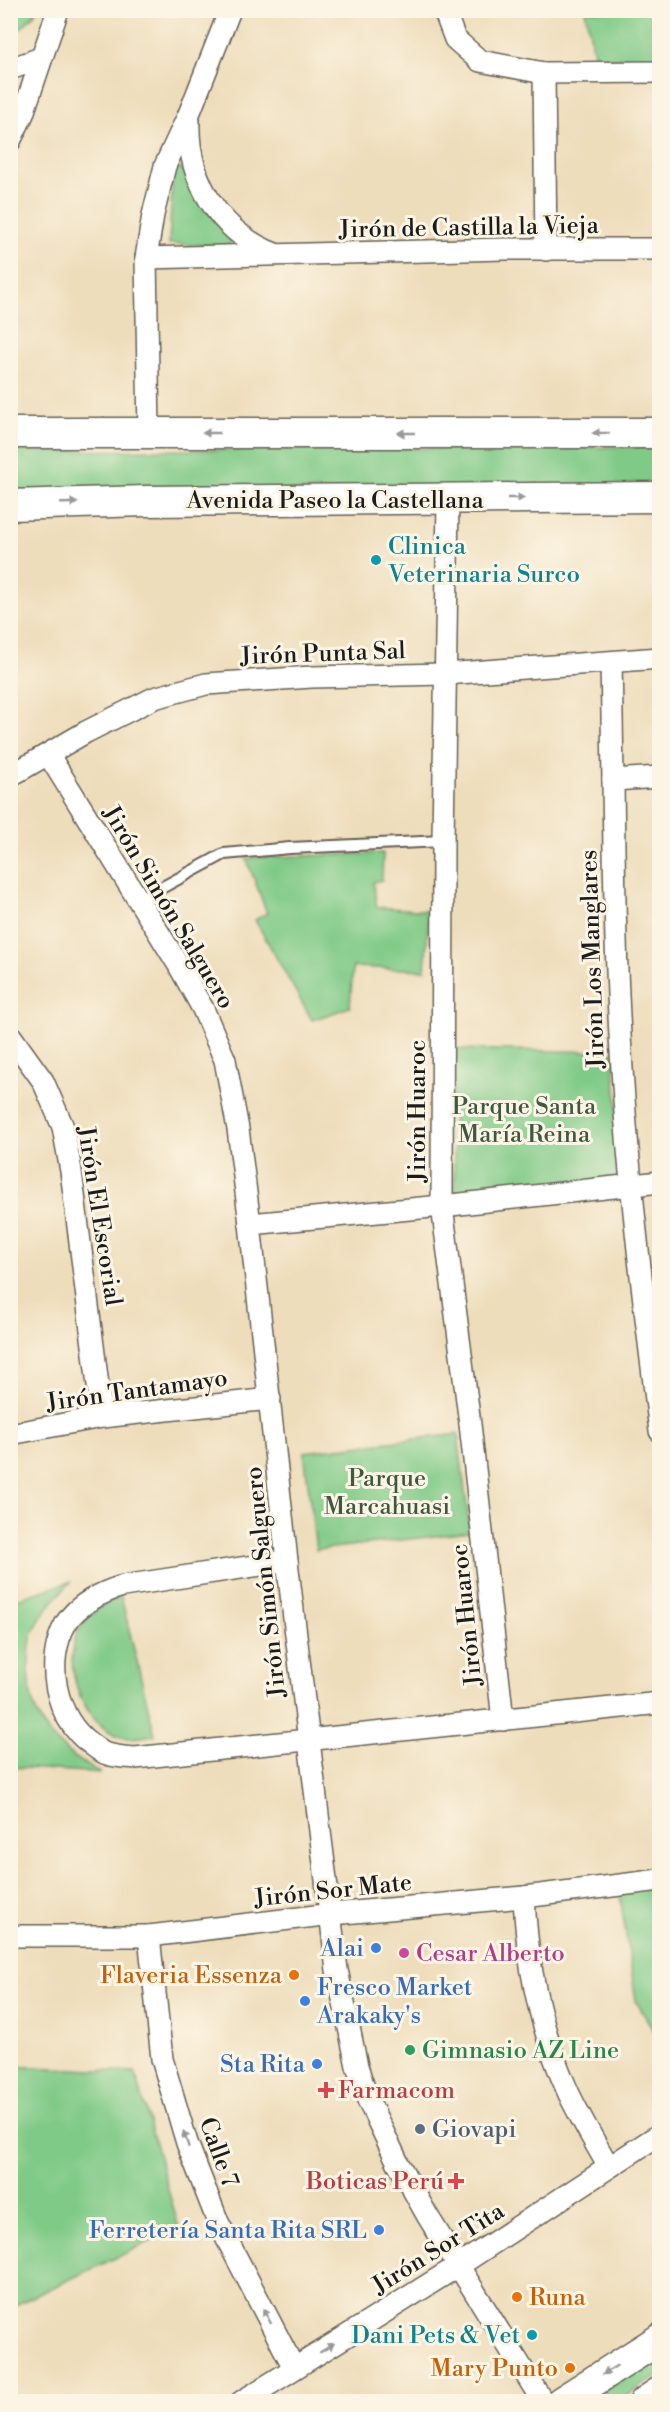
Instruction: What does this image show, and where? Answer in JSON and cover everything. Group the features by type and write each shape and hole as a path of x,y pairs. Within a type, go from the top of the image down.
{"main road":[{"path":"10,433 660,433"},
{"name":"Avenida Paseo la Castellana","path":"10,505 146,501 660,497"},
{"path":"561,2402 660,2339"},
{"path":"645,2402 660,2392"}],"street":[{"path":"10,141 23,114 58,10"},
{"path":"149,433 146,258 153,216 165,166 189,114 230,10"},
{"path":"444,10 455,39 480,61 544,73 660,72"},
{"path":"10,69 41,58"},
{"path":"544,73 546,250"},
{"name":"Jirón de Castilla la Vieja","path":"189,114 189,141 193,165 213,208 238,233 257,246 280,256"},
{"name":"Jirón de Castilla la Vieja","path":"146,258 660,249"},
{"name":"Jirón Huaroc","path":"448,499 443,841 442,1206 469,1412 503,1720"},
{"name":"Jirón Punta Sal","path":"10,776 86,732 154,698 206,684 312,677 445,674 660,658"},
{"name":"Jirón Los Manglares","path":"611,663 614,911 620,1051 630,1185 660,1431"},
{"name":"Jirón Simón Salguero","path":"48,754 204,1009 225,1060 238,1129 250,1224 287,1561 338,1970 357,2066 368,2100 398,2163 543,2402"},
{"path":"614,780 660,777"},
{"name":"Jirón El Escorial","path":"10,1035 43,1081 63,1127 71,1170 102,1417"},
{"path":"250,1224 660,1182"},
{"name":"Jirón Tantamayo","path":"10,1434 102,1417 270,1399"},
{"path":"287,1561 123,1586 104,1591 79,1608 66,1623 57,1644 54,1668 57,1692 67,1717 78,1732 106,1754 135,1758 660,1703"},
{"name":"Jirón Sor Mate","path":"10,1936 149,1936 332,1914 524,1897 660,1880"},
{"path":"524,1897 529,1953 540,2009 553,2052 568,2093 609,2167"},
{"name":"Calle 7","path":"149,1936 162,2059 187,2143 218,2222 294,2368"},
{"name":"Jirón Sor Tita","path":"242,2402 459,2266 660,2134"}],"lane":[{"path":"139,900 224,854 290,848 443,841"}],"green space":[{"path":"11,10 36,11 11,38"},
{"path":"585,11 659,11 659,58 595,58"},
{"path":"181,167 196,195 232,240 228,246 169,244 173,171"},
{"path":"659,447 659,489 11,492 10,457 16,451"},
{"path":"383,853 382,880 373,882 377,907 429,911 425,970 353,967 350,1007 312,1020 255,920 267,913 246,858"},
{"name":"Parque Santa María Reina","path":"452,1049 613,1052 623,1181 455,1197"},
{"name":"Parque Marcahuasi","path":"458,1434 470,1532 316,1550 304,1452"},
{"path":"72,1581 45,1612 32,1636 29,1680 37,1714 45,1729 69,1753 101,1773 11,1767 11,1601"},
{"path":"121,1597 155,1735 127,1738 111,1732 90,1714 77,1689 72,1661 75,1639 79,1630 97,1610"},
{"path":"659,1884 659,2040 636,2001 619,1890"},
{"path":"11,2066 135,2072 179,2228 11,2307"},
{"path":"659,2354 659,2375 618,2401 585,2402"}],"place":[{"name":"Clinica Veterinaria Surco","path":"376,560"},
{"name":"Alai","path":"376,1948"},
{"name":"Cesar Alberto","path":"404,1953"},
{"name":"Flaveria Essenza","path":"294,1975"},
{"name":"Fresco Market Arakaky's","path":"305,2001"},
{"name":"Gimnasio AZ Line","path":"410,2050"},
{"name":"Sta Rita","path":"317,2064"},
{"name":"Farmacom","path":"326,2090"},
{"name":"Giovapi","path":"420,2129"},
{"name":"Boticas Perú","path":"456,2181"},
{"name":"Ferretería Santa Rita SRL","path":"379,2230"},
{"name":"Runa","path":"517,2297"},
{"name":"Dani Pets & Vet","path":"532,2335"},
{"name":"Mary Punto","path":"570,2368"}]}
